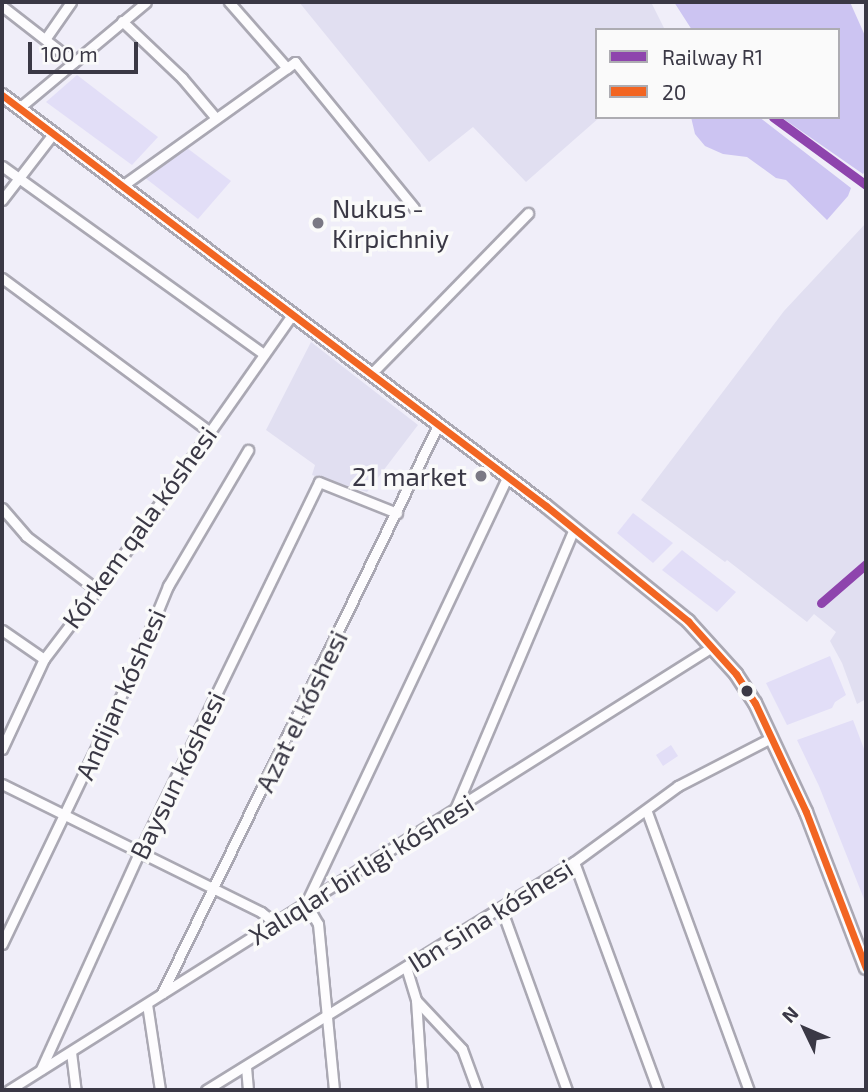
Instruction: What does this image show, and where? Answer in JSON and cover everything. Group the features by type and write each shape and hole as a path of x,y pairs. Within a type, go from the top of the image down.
{"street":[{"path":"46,38 71,2"},
{"path":"19,108 146,2"},
{"path":"229,2 291,65 414,208"},
{"path":"2,6 74,62"},
{"path":"122,21 182,78 215,117"},
{"path":"122,186 291,65"},
{"path":"2,95 507,477 688,621 736,674 755,703 806,812 866,968"},
{"path":"2,200 53,134"},
{"path":"2,166 264,354"},
{"path":"370,374 528,213"},
{"path":"2,278 209,431"},
{"name":"Kórkem qala kóshesi","path":"2,749 44,659 292,315"},
{"name":"Azat el kóshesi","path":"161,995 215,889 438,425"},
{"name":"Andijan kóshesi","path":"2,944 135,666 168,586 248,450"},
{"path":"334,1090 318,924 306,903 507,477"},
{"name":"Baysun kóshesi","path":"41,1070 139,853 319,482 397,513"},
{"path":"2,508 26,536 96,589"},
{"path":"455,809 574,529"},
{"path":"2,630 44,659"},
{"name":"Xalıqlar birligi kóshesi","path":"9,1090 712,647"},
{"name":"Ibn Sina kóshesi","path":"206,1090 246,1068 574,862 647,812 678,786 771,738"},
{"path":"2,784 261,912 275,923"},
{"path":"647,812 749,1090"},
{"path":"574,862 658,1090"},
{"path":"501,908 567,1090"},
{"path":"406,967 416,1000 422,1090"},
{"path":"416,1000 462,1049 477,1090"},
{"path":"147,1004 160,1090"},
{"path":"71,1052 76,1090"},
{"path":"246,1068 248,1090"}],"shaded area":[{"path":"299,2 651,2 664,28 595,28 595,119 598,119 526,182 473,127 429,162"},
{"path":"674,2 850,2 866,38 866,170 863,174 784,119 840,119 840,28 691,28"},
{"path":"77,75 158,137 132,165 46,102"},
{"path":"691,119 762,119 851,188 848,196 827,220 786,180 776,178 747,157 723,154 705,146 695,134"},
{"path":"183,145 231,181 198,219 144,177 144,174"},
{"path":"866,223 866,699 857,704 842,663 830,641 836,632 814,614 807,622 727,560 725,562 641,500 784,311"},
{"path":"311,342 418,425 367,492 312,475 315,465 266,430"},
{"path":"633,513 673,543 653,563 617,533"},
{"path":"682,550 736,592 717,612 662,570"},
{"path":"830,656 846,695 835,702 832,708 787,725 766,683"},
{"path":"853,720 866,754 866,904 819,786 797,740"},
{"path":"671,745 678,756 663,766 656,755"}],"rail line":[{"name":"R1","path":"776,119 866,185"},
{"name":"R1","path":"821,603 866,564"}],"transit line":[{"name":"20","path":"2,95 546,506 688,621 736,674 755,703 806,812 866,968"}],"place":[{"name":"Nukus - Kirpichniy","path":"318,223"},
{"name":"21 market","path":"481,476"}]}
